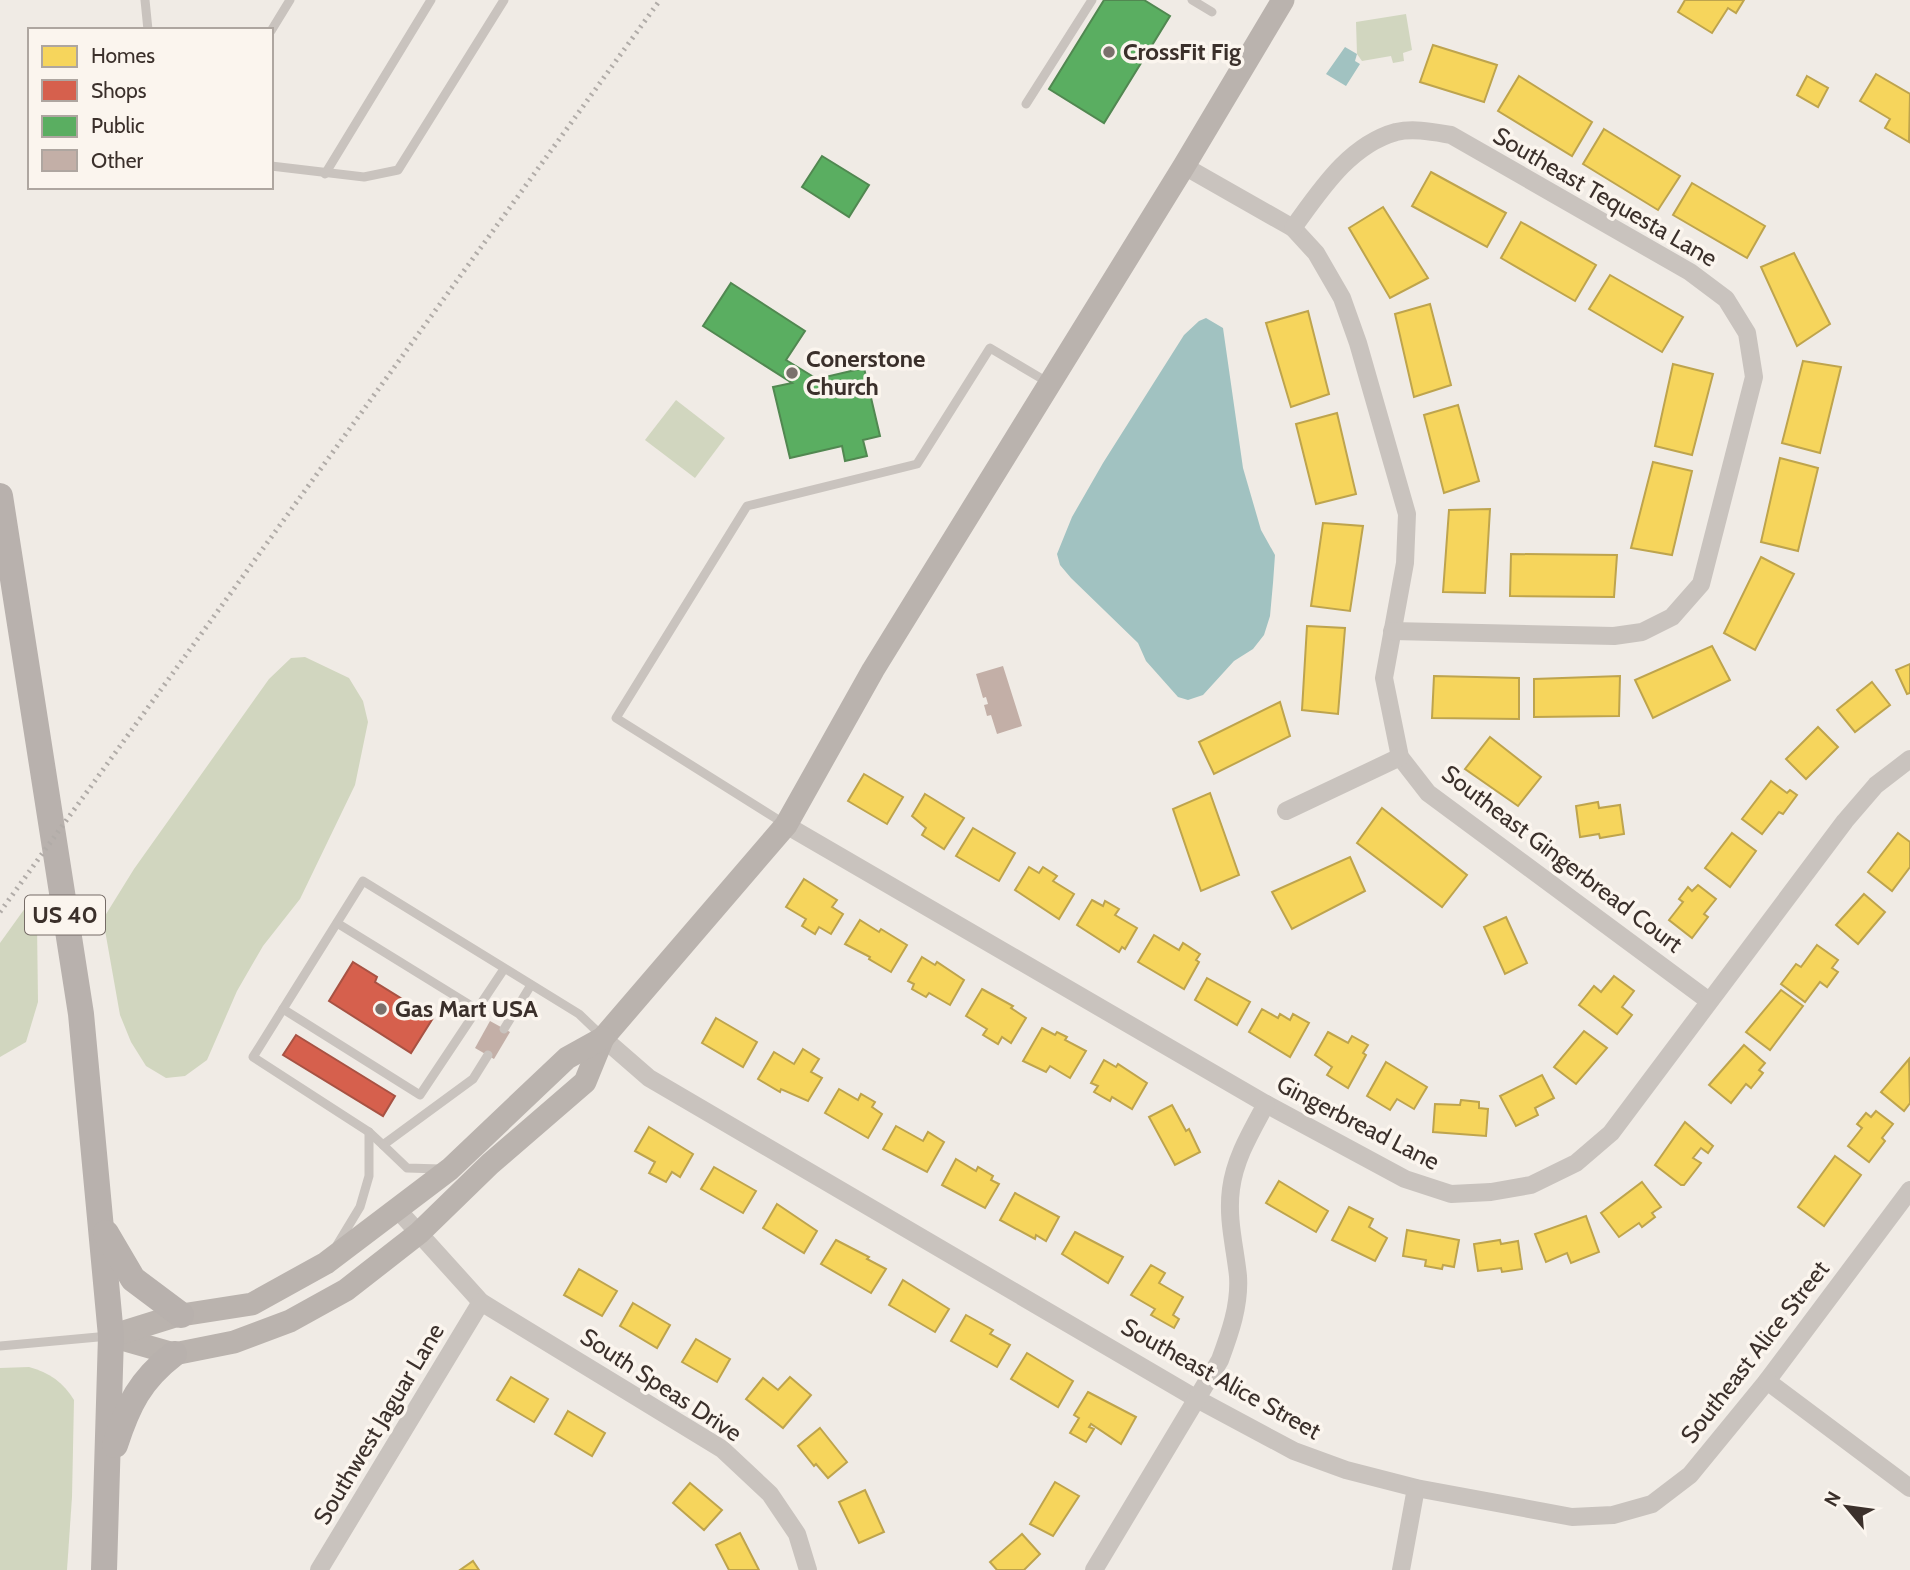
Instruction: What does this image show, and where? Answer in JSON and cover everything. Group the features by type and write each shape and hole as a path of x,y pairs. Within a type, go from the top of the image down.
{"main road":[{"path":"107,1470 126,1413 155,1368 174,1354 234,1342 290,1321 346,1290 419,1233 490,1164 585,1082 603,1038 786,825 873,670 1184,166 1283,0"},
{"name":"US 40","path":"0,496 81,1014 111,1336 104,1570"},
{"path":"111,1336 181,1315 252,1304 326,1263 450,1169 567,1058 603,1038"},
{"path":"101,1225 134,1279 181,1315"},
{"path":"111,1336 174,1354"}],"street":[{"name":"Southeast Tequesta Lane","path":"1293,228 1329,180 1360,149 1396,132 1423,130 1451,135 1690,272 1726,299 1747,333 1754,377 1701,584 1672,617 1642,632 1615,636 1392,631"},
{"name":"Southeast Gingerbread Court","path":"1184,166 1293,228 1316,253 1342,298 1358,342 1406,514 1405,563 1384,678 1400,757 1428,793 1709,1001"},
{"path":"1286,811 1400,757"},
{"name":"Gingerbread Lane","path":"786,825 1266,1104 1405,1179 1451,1194 1491,1192 1531,1185 1576,1163 1611,1133 1845,821 1876,785 1910,759"},
{"name":"Southeast Alice Street","path":"603,1038 649,1078 1197,1399 1294,1451 1346,1470 1416,1488 1572,1517 1613,1515 1652,1504 1690,1475 1767,1381 1910,1190"},
{"path":"1094,1570 1220,1360 1231,1329 1237,1300 1238,1278 1229,1213 1231,1188 1239,1155 1266,1104"},
{"name":"South Speas Drive","path":"397,1209 481,1303 722,1449 770,1494 797,1534 808,1570"},
{"name":"Southwest Jaguar Lane","path":"319,1570 481,1303"},
{"path":"1767,1381 1910,1489"},
{"path":"1401,1570 1416,1488"}],"lane":[{"path":"145,0 148,28"},
{"path":"273,28 290,0"},
{"path":"325,174 431,0"},
{"path":"273,166 365,177 398,170 503,0"},
{"path":"1026,104 1091,0"},
{"path":"1192,0 1212,12"},
{"path":"786,825 616,718 747,506 917,464 990,348 1049,383"},
{"path":"450,1169 407,1168 369,1132 253,1057 363,881 579,1014 603,1038"},
{"path":"337,923 478,1010"},
{"path":"420,1096 504,969"},
{"path":"504,1029 531,985"},
{"path":"283,1009 420,1096 432,1109"},
{"path":"383,1145 473,1079 488,1055"},
{"path":"326,1263 359,1207 369,1176 369,1132"},
{"path":"0,1346 111,1336"}],"green space":[{"path":"1406,14 1412,50 1403,53 1404,61 1393,63 1391,56 1362,61 1357,54 1356,22"},
{"path":"676,400 725,438 695,478 645,440"},
{"path":"305,657 349,678 363,701 368,722 355,785 300,899 263,946 237,991 207,1060 185,1076 166,1078 146,1066 131,1042 120,1015 103,919 134,869 269,679 291,658"},
{"path":"28,904 37,923 38,1002 26,1042 0,1057 0,943"},
{"path":"29,1367 55,1379 66,1388 74,1400 67,1570 0,1570 0,1368"}],"water":[{"path":"1345,47 1357,54 1355,61 1360,64 1346,86 1326,74"},
{"path":"1206,318 1223,328 1243,468 1261,530 1275,555 1270,616 1264,635 1253,649 1234,661 1203,695 1188,700 1178,697 1146,661 1138,643 1071,578 1060,565 1057,554 1072,517 1103,463 1184,335"}],"building: Homes":[{"path":"1685,0 1744,0 1736,13 1728,8 1712,33 1678,12"},
{"path":"1433,45 1497,65 1484,102 1420,82"},
{"path":"1876,74 1910,94 1909,142 1885,128 1890,119 1860,101"},
{"path":"1519,76 1592,122 1572,156 1498,111"},
{"path":"1807,76 1828,88 1818,107 1797,95"},
{"path":"1604,129 1680,176 1658,210 1583,164"},
{"path":"1431,172 1506,213 1487,247 1412,206"},
{"path":"1692,183 1765,226 1747,258 1673,215"},
{"path":"1383,207 1428,278 1390,298 1349,228"},
{"path":"1521,222 1596,265 1575,301 1501,258"},
{"path":"1794,253 1830,324 1797,346 1761,267"},
{"path":"1610,275 1683,317 1662,352 1589,309"},
{"path":"1430,304 1451,385 1414,397 1395,314"},
{"path":"1308,311 1329,394 1291,407 1266,323"},
{"path":"1803,361 1841,367 1820,453 1782,443"},
{"path":"1673,364 1713,374 1692,455 1655,446"},
{"path":"1458,405 1479,481 1444,493 1424,415"},
{"path":"1337,413 1356,494 1316,504 1296,424"},
{"path":"1780,458 1818,468 1798,551 1761,542"},
{"path":"1653,462 1692,471 1672,555 1631,548"},
{"path":"1490,509 1485,593 1443,592 1449,510"},
{"path":"1323,523 1363,526 1350,611 1311,606"},
{"path":"1511,554 1617,555 1614,597 1510,596"},
{"path":"1761,557 1794,574 1755,650 1724,633"},
{"path":"1307,626 1345,628 1338,714 1302,710"},
{"path":"1712,646 1730,680 1653,718 1635,680"},
{"path":"1910,664 1910,693 1907,694 1896,670"},
{"path":"1434,676 1519,678 1519,719 1432,718"},
{"path":"1620,676 1619,716 1534,717 1534,679"},
{"path":"1872,682 1890,705 1855,732 1837,710"},
{"path":"1280,702 1290,736 1214,774 1199,742"},
{"path":"1818,727 1838,747 1806,779 1786,759"},
{"path":"1490,737 1541,777 1518,806 1465,769"},
{"path":"864,774 903,797 887,824 848,801"},
{"path":"1771,781 1787,793 1790,790 1797,795 1783,814 1779,812 1762,834 1742,819"},
{"path":"1210,793 1239,875 1201,891 1173,809"},
{"path":"925,794 964,818 944,849 922,835 926,828 912,816"},
{"path":"1598,802 1599,808 1620,805 1624,834 1600,838 1599,834 1580,837 1576,806"},
{"path":"1382,808 1467,875 1442,907 1357,843"},
{"path":"973,828 1015,853 999,881 956,856"},
{"path":"1732,833 1756,851 1730,887 1705,868"},
{"path":"1898,833 1910,842 1910,867 1892,891 1868,872"},
{"path":"1350,857 1365,891 1292,929 1272,892"},
{"path":"1029,867 1039,873 1043,867 1057,876 1053,881 1074,894 1059,919 1015,890"},
{"path":"804,879 837,900 832,907 843,914 831,934 819,927 815,934 802,926 806,919 786,907"},
{"path":"1698,885 1716,899 1704,914 1708,917 1692,938 1669,920 1683,902 1679,899 1688,887 1692,891"},
{"path":"1864,894 1885,912 1858,944 1836,925"},
{"path":"1092,900 1103,906 1105,901 1119,909 1115,915 1137,928 1125,949 1122,947 1119,952 1077,925"},
{"path":"1506,917 1527,963 1505,974 1484,927"},
{"path":"860,920 907,945 891,972 845,944"},
{"path":"1154,935 1179,950 1183,943 1200,954 1196,960 1199,962 1184,989 1138,962"},
{"path":"1817,945 1838,960 1832,968 1838,972 1827,987 1820,982 1805,1002 1781,984 1796,964 1801,967"},
{"path":"922,957 935,965 937,962 964,980 950,1005 929,993 926,997 912,989 914,984 908,981"},
{"path":"1614,976 1634,991 1622,1007 1632,1015 1617,1034 1579,1005 1594,986 1601,992"},
{"path":"1207,978 1250,1002 1237,1025 1195,1000"},
{"path":"982,989 1013,1006 1011,1008 1026,1018 1011,1043 1002,1037 998,1044 983,1035 987,1029 966,1016"},
{"path":"1781,990 1803,1006 1770,1050 1746,1032"},
{"path":"1262,1009 1278,1018 1280,1014 1290,1020 1293,1014 1309,1023 1290,1057 1249,1032"},
{"path":"716,1018 757,1042 743,1067 702,1043"},
{"path":"1042,1028 1055,1035 1057,1032 1067,1037 1065,1040 1086,1051 1070,1078 1050,1066 1046,1072 1023,1061"},
{"path":"1584,1031 1607,1048 1576,1084 1554,1067"},
{"path":"1328,1032 1348,1043 1352,1036 1368,1045 1363,1053 1366,1055 1348,1088 1327,1075 1332,1067 1315,1055"},
{"path":"1744,1045 1765,1063 1759,1070 1763,1073 1751,1088 1746,1084 1731,1103 1709,1085"},
{"path":"803,1049 819,1059 811,1072 822,1078 808,1101 781,1089 780,1092 758,1079 774,1052 794,1064"},
{"path":"1909,1059 1910,1103 1904,1111 1881,1092"},
{"path":"1104,1060 1116,1067 1118,1064 1147,1083 1132,1109 1112,1097 1110,1101 1094,1092 1098,1086 1091,1083"},
{"path":"1386,1062 1427,1087 1414,1109 1397,1099 1390,1110 1367,1096"},
{"path":"1542,1075 1554,1098 1535,1108 1538,1115 1516,1126 1500,1096"},
{"path":"839,1089 858,1100 861,1094 875,1102 872,1107 882,1114 868,1138 825,1113"},
{"path":"1461,1100 1479,1102 1479,1108 1488,1109 1486,1136 1433,1132 1435,1104 1460,1105"},
{"path":"1172,1105 1186,1131 1189,1129 1200,1152 1175,1165 1149,1117"},
{"path":"1876,1111 1893,1124 1882,1138 1885,1141 1869,1162 1848,1146 1862,1128 1857,1124 1866,1113 1871,1117"},
{"path":"1685,1122 1713,1146 1708,1153 1701,1148 1693,1158 1701,1163 1684,1185 1681,1185 1655,1165"},
{"path":"896,1126 923,1141 928,1132 944,1142 927,1172 883,1149"},
{"path":"649,1127 693,1154 680,1177 672,1172 666,1182 649,1173 655,1162 635,1151"},
{"path":"1835,1156 1861,1175 1824,1226 1798,1207"},
{"path":"956,1159 976,1171 978,1167 993,1176 991,1180 999,1184 985,1208 942,1185"},
{"path":"714,1167 756,1191 743,1213 701,1189"},
{"path":"1279,1181 1328,1211 1316,1232 1266,1203"},
{"path":"1642,1182 1661,1207 1652,1213 1655,1217 1642,1227 1639,1223 1619,1237 1601,1213"},
{"path":"1015,1193 1059,1217 1046,1241 1036,1235 1035,1239 1000,1220"},
{"path":"777,1204 817,1231 804,1253 763,1228"},
{"path":"1349,1207 1373,1219 1369,1227 1387,1238 1375,1261 1332,1240"},
{"path":"1586,1216 1599,1252 1571,1263 1567,1253 1546,1262 1535,1234"},
{"path":"1407,1230 1459,1240 1454,1267 1443,1265 1442,1269 1425,1266 1426,1260 1403,1256"},
{"path":"1075,1232 1123,1257 1108,1283 1062,1254"},
{"path":"836,1240 886,1269 871,1293 821,1264"},
{"path":"1500,1240 1501,1244 1518,1241 1522,1269 1478,1271 1474,1244"},
{"path":"1151,1265 1165,1273 1159,1283 1183,1297 1173,1315 1179,1319 1174,1328 1151,1315 1155,1309 1131,1295"},
{"path":"579,1269 617,1291 602,1316 564,1295"},
{"path":"903,1280 949,1309 935,1332 889,1305"},
{"path":"633,1303 670,1325 657,1348 620,1326"},
{"path":"966,1315 993,1330 990,1334 1010,1345 997,1367 951,1341"},
{"path":"696,1339 730,1359 717,1382 682,1362"},
{"path":"1027,1353 1073,1381 1058,1407 1011,1379"},
{"path":"511,1377 548,1399 534,1422 497,1400"},
{"path":"790,1377 811,1395 783,1428 746,1399 763,1378 778,1390"},
{"path":"1088,1392 1136,1417 1121,1444 1091,1424 1089,1427 1094,1429 1086,1442 1070,1433 1079,1418 1074,1415"},
{"path":"568,1411 605,1433 592,1456 555,1434"},
{"path":"820,1428 847,1462 828,1478 798,1446"},
{"path":"1055,1482 1079,1496 1053,1536 1030,1524"},
{"path":"690,1483 722,1510 704,1530 673,1503"},
{"path":"865,1490 884,1532 859,1543 839,1502"},
{"path":"740,1533 759,1570 729,1570 716,1545"},
{"path":"1022,1534 1040,1554 1024,1570 997,1570 990,1562"},
{"path":"473,1561 479,1570 460,1570"}],"building: Shops":[{"name":"Gas Mart USA","path":"353,962 377,977 375,982 433,1018 411,1053 329,1001"},
{"path":"296,1035 395,1096 383,1116 283,1055"}],"building: Public":[{"name":"CrossFit Fig","path":"1104,0 1144,0 1170,16 1104,123 1049,89"},
{"path":"822,156 869,185 849,217 802,187"},
{"name":"Conerstone Church","path":"731,283 805,331 786,360 817,379 864,368 880,436 863,440 867,456 845,461 842,446 790,458 773,387 792,383 703,326"}],"building: Other":[{"path":"1003,666 1022,726 997,734 991,715 987,716 984,705 988,704 986,697 983,698 976,674"},
{"path":"490,1021 510,1032 494,1059 475,1048"}],"railway":[{"path":"0,912 660,0"}],"place":[{"name":"CrossFit Fig","path":"1109,52"},
{"name":"Conerstone Church","path":"792,373"},
{"name":"Gas Mart USA","path":"381,1009"}]}
